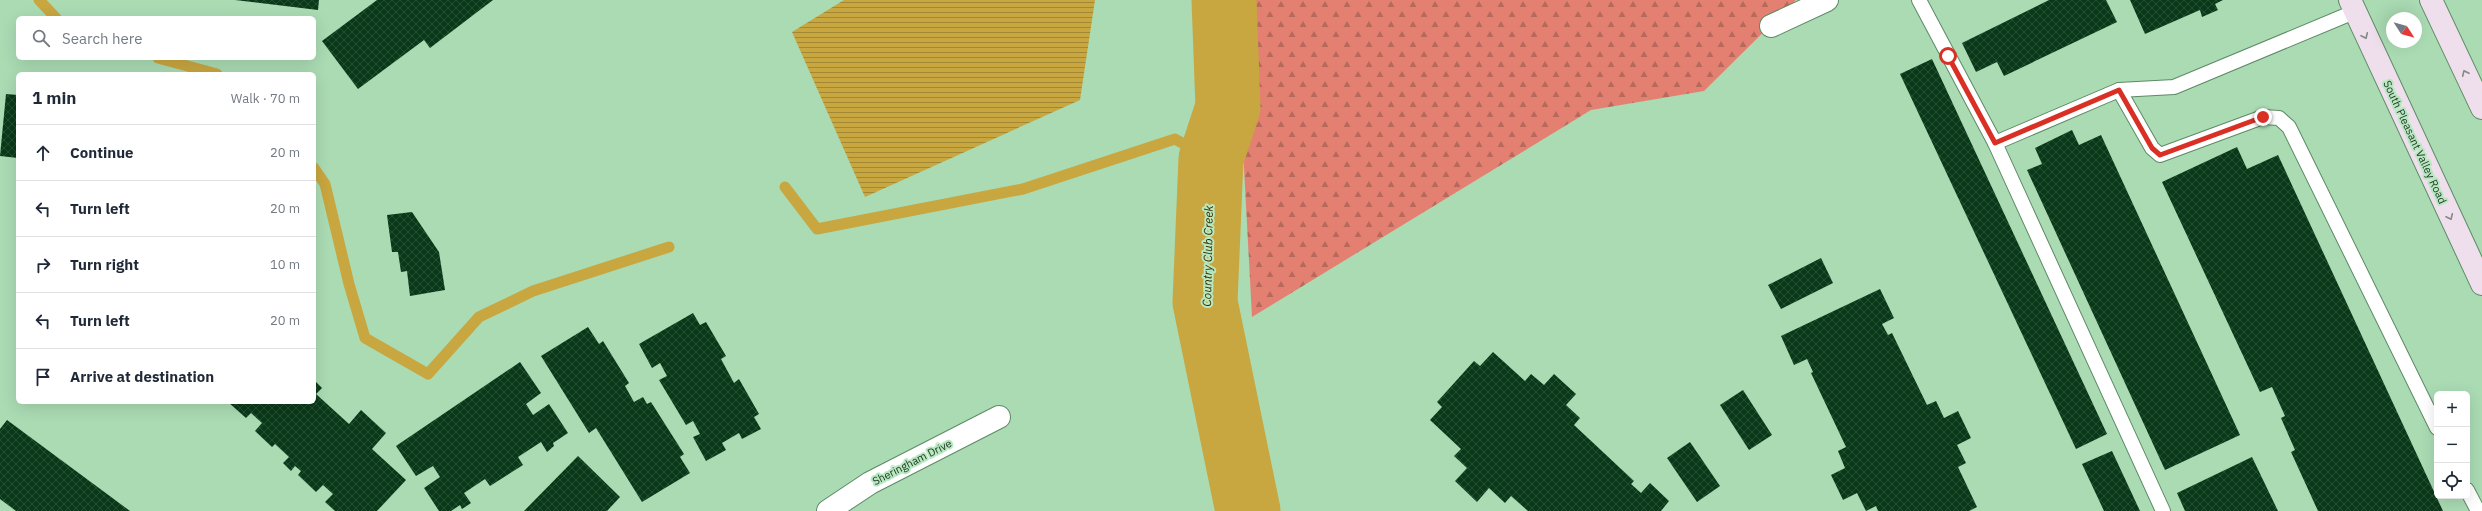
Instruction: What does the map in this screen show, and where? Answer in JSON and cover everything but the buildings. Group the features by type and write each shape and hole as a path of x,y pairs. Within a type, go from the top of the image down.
{"main road":[{"path":"2431,0 2482,108"},
{"name":"South Pleasant Valley Road","path":"2352,6 2482,284"}],"street":[{"path":"1771,26 1827,0"},
{"name":"Sheringham Drive","path":"828,511 870,483 999,417"}],"lane":[{"path":"1919,0 1995,143 2163,511"},
{"path":"1995,143 2119,90 2174,87 2352,6"},
{"path":"2119,90 2152,148 2160,155 2263,117 2279,118 2289,127 2437,427"},
{"path":"2470,496 2478,511"}],"green space":[{"path":"1235,0 1796,0 1704,91 1591,110 1252,317"}],"shaded area":[{"path":"844,0 1095,0 1080,100 865,197 792,32"}],"waterway":[{"path":"39,0 54,16"},
{"name":"Country Club Creek","path":"1224,0 1228,107 1211,159 1205,302 1248,511"},
{"path":"165,60 210,72"},
{"path":"785,187 817,229 1023,189 1175,139 1211,159"},
{"path":"316,171 325,184 349,284 365,338 428,374 479,317 533,291 669,247"}],"route":[{"path":"1948,56 1995,143 2119,90 2152,148 2160,155 2263,117"}]}
